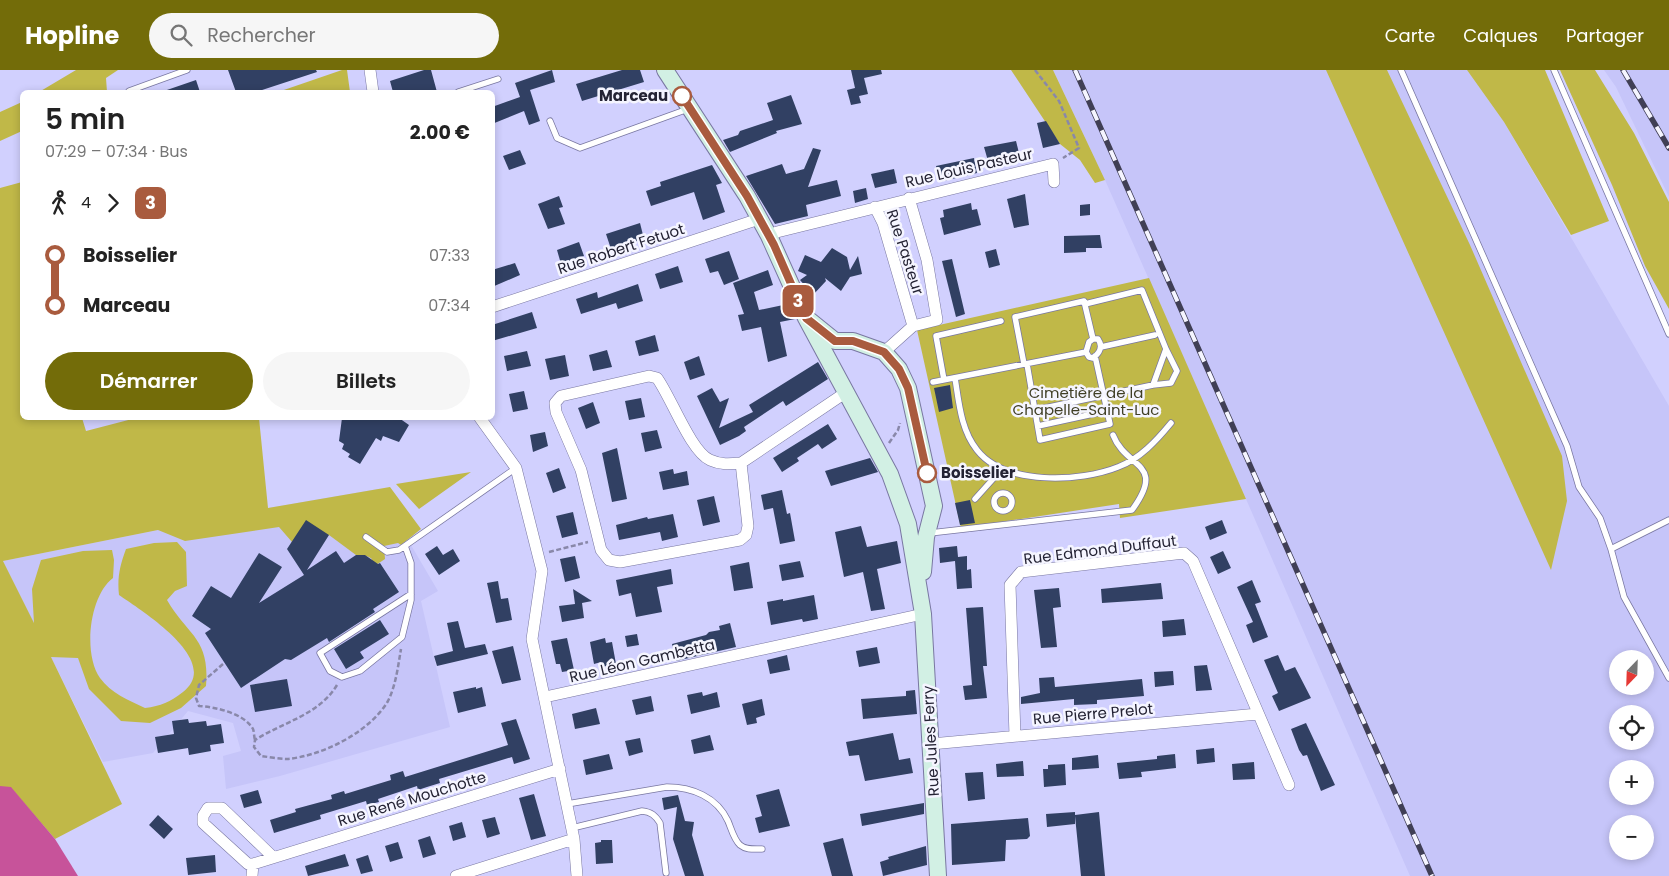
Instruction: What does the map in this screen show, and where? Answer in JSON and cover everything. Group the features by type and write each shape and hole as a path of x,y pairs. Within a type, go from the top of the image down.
{"street":[{"path":"370,70 373,90"},
{"name":"Rue Jules Ferry","path":"665,70 747,196 769,236 806,318 890,474 908,524 923,610"},
{"name":"Rue Louis Pasteur","path":"875,207 1053,164 1054,182"},
{"name":"Rue Pasteur","path":"884,352 912,326 937,320 927,260 910,198"},
{"name":"Rue Pasteur","path":"769,236 777,232 875,207 883,224 912,326"},
{"name":"Rue Robert Fetuot","path":"495,306 759,219"},
{"name":"Rue Jules Ferry","path":"806,318 835,341"},
{"path":"828,360 835,341 853,341 884,352"},
{"name":"Rue Jules Ferry","path":"884,352 899,369 908,388 934,506 923,556 923,610 938,876"},
{"path":"741,462 748,526 746,536 740,540 620,562 609,560 602,550 581,470 556,412 555,403 561,396 649,376 657,378 698,451 709,460 725,465 741,462 845,393"},
{"path":"481,420 516,468 542,571 532,639 573,833 577,876"},
{"path":"908,524 920,531 930,528"},
{"name":"Rue Edmond Duffaut","path":"1015,736 1010,585 1021,572 1184,553 1193,561 1290,785"},
{"name":"Rue Léon Gambetta","path":"545,698 923,610"},
{"name":"Rue Pierre Prelot","path":"931,744 1258,714"},
{"name":"Rue René Mouchotte","path":"253,864 560,769"},
{"path":"252,876 253,864 248,864 203,823 203,816 208,808 222,808 273,857"},
{"path":"456,876 573,833"}],"lane":[{"path":"132,90 187,70"},
{"path":"1401,70 1567,446 1579,487 1600,518 1612,549 1624,597 1669,678"},
{"path":"1554,70 1669,334"},
{"path":"464,90 498,79"},
{"path":"550,121 557,138 580,148 690,108"},
{"path":"1035,410 1153,385 1172,383 1178,371 1166,349 1142,290 1085,304"},
{"path":"1093,339 1084,301 1015,317 1040,440 1110,424 1095,356 1101,347 1155,335"},
{"path":"944,380 936,336 1001,321"},
{"path":"1093,339 1098,339 1101,347"},
{"path":"1093,339 1089,342 1086,352 1089,357 1095,356"},
{"path":"1153,385 1166,349"},
{"path":"933,382 1086,352"},
{"path":"955,378 964,428 978,451 1002,470 1030,476 1064,478 1119,467 1157,441 1171,423"},
{"path":"1038,426 1107,411"},
{"path":"930,528 1132,510 1143,495 1147,480 1141,466 1117,444 1112,435"},
{"path":"366,537 387,552 399,550 516,468"},
{"path":"975,499 1002,470"},
{"path":"986,487 996,495"},
{"path":"1612,549 1669,520"},
{"path":"405,546 411,563 411,594 402,637 360,671 342,677 330,671 320,653 411,594"},
{"path":"567,804 668,787 682,787 714,801 726,817 738,844 745,848 762,849"},
{"path":"573,833 642,812 649,812 656,816 660,822 666,872"}],"path":[{"path":"1035,70 1059,101 1079,148 1053,164"},
{"path":"889,443 898,430 902,417"},
{"path":"538,555 599,539"},
{"path":"224,664 199,686 196,698 199,706 210,706 244,720 253,728 254,747 261,756 287,759 341,744 360,730 387,701 398,672 402,637"},
{"path":"255,740 326,701 342,677"}],"shaded area":[{"path":"1053,70 1467,70 1504,122 1669,406 1669,876 1410,876 1105,180"},
{"path":"1604,70 1669,70 1669,197 1616,87"},
{"path":"378,489 438,591 421,601 450,727 280,776 226,789 223,756 241,751 233,723 188,711 153,753 103,762 3,561 268,508"},
{"path":"0,786 11,787 55,839 78,876 0,876"}],"green space":[{"path":"76,70 118,70 106,78 107,90 42,90"},
{"path":"342,70 347,70 350,90 284,90"},
{"path":"1011,70 1053,70 1105,180 1095,183 1080,160 1060,144"},
{"path":"1326,70 1387,70 1470,245 1562,456 1567,501 1551,570"},
{"path":"1467,70 1545,70 1609,221 1571,235 1504,122"},
{"path":"1560,70 1595,70 1634,133 1669,202 1669,309 1645,266 1612,185"},
{"path":"20,103 20,132 0,141 0,112"},
{"path":"20,183 20,420 83,420 86,431 128,420 259,420 268,508 390,487 421,529 401,545 398,543 384,546 385,559 373,567 369,563 372,559 356,555 329,535 292,542 279,527 185,541 158,530 3,561 34,623 32,589 41,560 83,551 112,550 114,560 113,578 105,586 98,598 94,611 91,626 91,655 100,678 109,688 120,696 145,708 165,703 183,692 193,680 193,666 186,652 175,638 119,595 118,583 121,566 126,549 154,543 177,542 186,552 187,586 175,591 167,600 201,647 205,657 206,686 181,708 150,723 121,721 89,689 78,658 51,657 122,804 55,839 11,788 0,800 0,188"},
{"name":"Cimetière de la Chapelle-Saint-Luc","path":"1149,278 1246,499 1120,518 1119,504 961,528 917,330"},
{"path":"471,472 419,509 396,484"}],"building":[{"path":"228,70 316,70 317,72 262,90 235,90"},
{"path":"424,70 431,70 436,90 392,90 390,81"},
{"path":"552,70 555,82 530,90 540,121 529,125 524,111 495,123 495,106 520,97 515,83"},
{"path":"622,70 640,70 644,82 582,101 576,84"},
{"path":"851,70 881,70 882,74 864,78 868,94 859,96 861,103 851,105 847,90 855,88"},
{"path":"196,80 199,90 167,90"},
{"path":"791,95 802,124 776,131 777,133 730,152 723,140 738,135 740,131 773,120 767,103"},
{"path":"1046,121 1060,144 1043,148 1037,123"},
{"path":"1016,141 1019,153 988,161 984,147"},
{"path":"813,148 821,150 808,187 837,180 841,196 806,205 808,216 775,224 746,176 782,164 786,174 804,169"},
{"path":"520,150 526,164 509,170 503,156"},
{"path":"974,158 977,173 939,182 936,166"},
{"path":"712,165 722,183 716,185 725,212 703,220 694,192 651,206 646,191 661,186 660,182"},
{"path":"894,169 897,183 875,188 871,174"},
{"path":"866,188 868,199 855,203 853,191"},
{"path":"1025,194 1029,225 1014,228 1007,199"},
{"path":"559,196 563,207 559,208 565,224 548,229 538,204"},
{"path":"971,203 972,210 977,209 981,225 944,235 940,218 944,217 943,210"},
{"path":"1090,204 1090,215 1080,216 1080,205"},
{"path":"640,223 644,239 611,249 606,234"},
{"path":"1100,235 1102,248 1086,248 1086,252 1064,253 1064,236"},
{"path":"579,242 584,256 561,264 557,250"},
{"path":"832,248 847,257 850,270 858,256 862,274 850,277 841,291 825,278 826,281 813,295 800,280 807,275 798,271 805,255 821,262"},
{"path":"996,249 1000,265 989,268 985,252"},
{"path":"729,251 739,279 724,285 718,271 710,273 705,259"},
{"path":"952,259 965,314 956,317 942,261"},
{"path":"515,263 520,275 495,286 495,269"},
{"path":"678,266 683,282 660,289 655,274"},
{"path":"768,270 773,285 754,292 759,310 788,304 795,319 780,322 787,356 768,362 761,327 742,331 738,315 744,314 733,283"},
{"path":"638,284 643,301 618,309 616,303 581,314 576,299 597,292 598,298"},
{"path":"532,312 537,328 495,340 495,324"},
{"path":"655,335 659,351 639,356 635,341"},
{"path":"607,350 612,367 593,371 589,355"},
{"path":"527,351 531,366 507,371 504,356"},
{"path":"565,355 569,376 550,380 545,359"},
{"path":"699,356 705,375 690,380 684,362"},
{"path":"818,362 828,379 786,406 783,401 744,427 746,431 739,436 720,445 697,396 712,388 720,402 729,398 719,428 753,412 749,405"},
{"path":"950,385 953,408 939,412 934,388"},
{"path":"524,391 528,409 513,412 509,394"},
{"path":"641,398 645,417 629,420 625,401"},
{"path":"593,402 600,423 586,429 578,408"},
{"path":"342,420 402,420 409,425 399,442 383,436 381,441 376,438 360,464 348,457 350,454 342,449 344,444 339,441"},
{"path":"828,424 837,439 822,449 818,444 797,458 799,461 782,472 773,458"},
{"path":"657,430 662,448 645,452 641,433"},
{"path":"545,432 548,446 533,452 530,435"},
{"path":"617,448 627,499 612,502 602,453"},
{"path":"870,458 878,472 831,486 825,471"},
{"path":"559,468 566,488 553,493 546,473"},
{"path":"673,469 674,474 687,471 689,485 663,490 659,472"},
{"path":"782,490 787,514 790,513 795,541 780,544 773,508 764,510 761,495"},
{"path":"714,496 720,522 703,526 697,500"},
{"path":"970,500 975,523 960,525 955,503"},
{"path":"573,512 578,534 562,538 556,516"},
{"path":"673,514 678,537 662,541 660,532 619,540 616,525 647,517 648,519"},
{"path":"306,520 329,535 307,570 336,551 344,563 356,555 365,555 378,564 380,563 399,592 373,609 375,612 329,642 327,638 291,660 285,659 241,688 205,633 211,629 192,616 211,586 231,598 259,553 282,567 259,603 304,575 287,549"},
{"path":"1222,520 1227,533 1210,540 1205,527"},
{"path":"861,526 867,547 897,541 901,563 877,569 885,609 871,611 863,572 844,577 835,532"},
{"path":"437,546 443,555 453,549 460,561 439,575 425,554"},
{"path":"957,546 958,557 967,556 967,570 971,569 972,588 957,589 955,561 940,563 939,548"},
{"path":"1223,551 1231,568 1218,574 1210,557"},
{"path":"575,556 580,578 565,582 560,559"},
{"path":"800,561 804,577 782,581 779,565"},
{"path":"749,562 753,588 734,591 730,566"},
{"path":"671,569 673,584 657,587 662,612 636,617 631,593 619,596 616,580"},
{"path":"1252,580 1261,602 1255,604 1268,637 1253,643 1246,625 1253,622 1237,587"},
{"path":"498,581 501,599 508,598 512,620 496,623 487,583"},
{"path":"1161,583 1163,599 1102,603 1101,589"},
{"path":"1059,588 1061,607 1053,608 1057,647 1041,648 1034,590"},
{"path":"573,589 592,601 582,603 584,618 562,622 559,606 575,604"},
{"path":"814,595 818,619 803,622 802,619 771,625 767,602"},
{"path":"983,607 987,666 983,666 987,698 965,700 963,686 972,685 966,608"},
{"path":"1184,619 1186,635 1163,637 1162,621"},
{"path":"380,620 389,634 360,652 364,658 346,669 334,649"},
{"path":"458,621 465,648 485,644 488,654 437,666 434,656 453,651 447,623"},
{"path":"730,623 736,647 676,661 672,644 720,630 719,626"},
{"path":"637,634 639,645 627,647 625,636"},
{"path":"567,638 574,670 562,672 560,664 556,664 551,641"},
{"path":"605,638 606,643 612,642 616,664 602,667 601,662 594,664 590,642"},
{"path":"513,646 521,680 502,684 492,651"},
{"path":"877,647 880,663 859,667 856,651"},
{"path":"787,655 790,670 770,674 767,660"},
{"path":"1278,655 1285,671 1295,667 1311,698 1279,711 1272,696 1278,693 1264,660"},
{"path":"1207,665 1212,690 1196,691 1194,666"},
{"path":"1173,671 1174,685 1155,687 1154,672"},
{"path":"1054,677 1055,687 1142,679 1144,696 1097,700 1097,704 1074,705 1074,699 1021,704 1021,697 1040,693 1039,678"},
{"path":"287,679 292,706 255,712 250,685"},
{"path":"476,687 476,689 482,687 486,706 458,713 453,692"},
{"path":"915,690 917,714 863,719 861,699 906,696 906,691"},
{"path":"702,692 703,696 717,692 720,707 691,714 687,695"},
{"path":"651,696 654,711 636,715 632,700"},
{"path":"762,699 765,715 756,718 757,723 747,725 742,704"},
{"path":"596,708 600,724 575,729 572,714"},
{"path":"188,719 189,723 206,721 207,726 221,724 224,743 210,745 211,751 189,755 188,748 158,753 155,737 174,734 172,721"},
{"path":"516,719 530,759 514,764 512,757 439,779 440,783 418,790 417,786 378,799 379,802 367,805 366,801 320,815 321,819 274,833 270,820 296,812 295,809 332,799 331,795 344,791 345,794 391,780 390,775 403,771 405,777 508,745 501,723"},
{"path":"1306,723 1335,785 1321,791 1307,755 1303,756 1299,750 1291,729"},
{"path":"893,733 899,760 910,758 913,773 865,781 859,755 849,756 846,742"},
{"path":"710,735 714,750 694,754 691,740"},
{"path":"640,738 643,752 629,756 625,741"},
{"path":"1214,748 1215,762 1197,764 1196,750"},
{"path":"609,754 613,769 586,775 583,760"},
{"path":"1175,754 1176,768 1141,772 1142,777 1119,779 1117,763 1157,759 1157,756"},
{"path":"1098,755 1099,768 1072,770 1072,758"},
{"path":"1023,761 1024,776 997,777 996,764"},
{"path":"1254,762 1255,779 1233,780 1232,764"},
{"path":"1065,764 1066,785 1044,787 1043,769 1048,769 1048,765"},
{"path":"983,772 985,799 968,801 965,773"},
{"path":"779,789 790,826 759,833 755,818 762,816 756,795"},
{"path":"258,790 262,803 244,808 240,795"},
{"path":"534,794 546,836 531,840 519,798"},
{"path":"678,795 685,821 694,822 692,835 704,876 685,876 673,839 677,807 664,810 662,798"},
{"path":"924,803 924,814 862,826 860,814"},
{"path":"1075,812 1075,815 1099,812 1105,876 1081,876 1075,816 1075,824 1047,827 1046,814"},
{"path":"158,815 173,829 164,839 149,825"},
{"path":"495,817 500,834 487,838 482,820"},
{"path":"1028,818 1030,836 1027,839 1006,840 1005,861 952,865 951,824"},
{"path":"462,822 466,837 453,841 449,826"},
{"path":"430,836 436,854 423,858 418,840"},
{"path":"843,838 853,876 832,876 823,843"},
{"path":"601,840 612,840 613,863 596,864 595,843 601,842"},
{"path":"398,842 403,858 390,862 385,846"},
{"path":"926,846 927,865 883,876 880,862 889,859 888,857"},
{"path":"345,854 349,866 308,876 305,866"},
{"path":"215,855 216,872 188,875 186,858"},
{"path":"368,855 373,871 361,874 356,859"}],"railway":[{"path":"1075,70 1432,876"},
{"path":"1623,70 1669,148"}],"bus line":[{"name":"3","path":"682,96 747,196 774,245 806,318 835,341 853,341 872,346 884,352 899,369 908,388 927,473"}],"place":[{"name":"Marceau","path":"682,96"},
{"name":"Boisselier","path":"927,473"}]}
